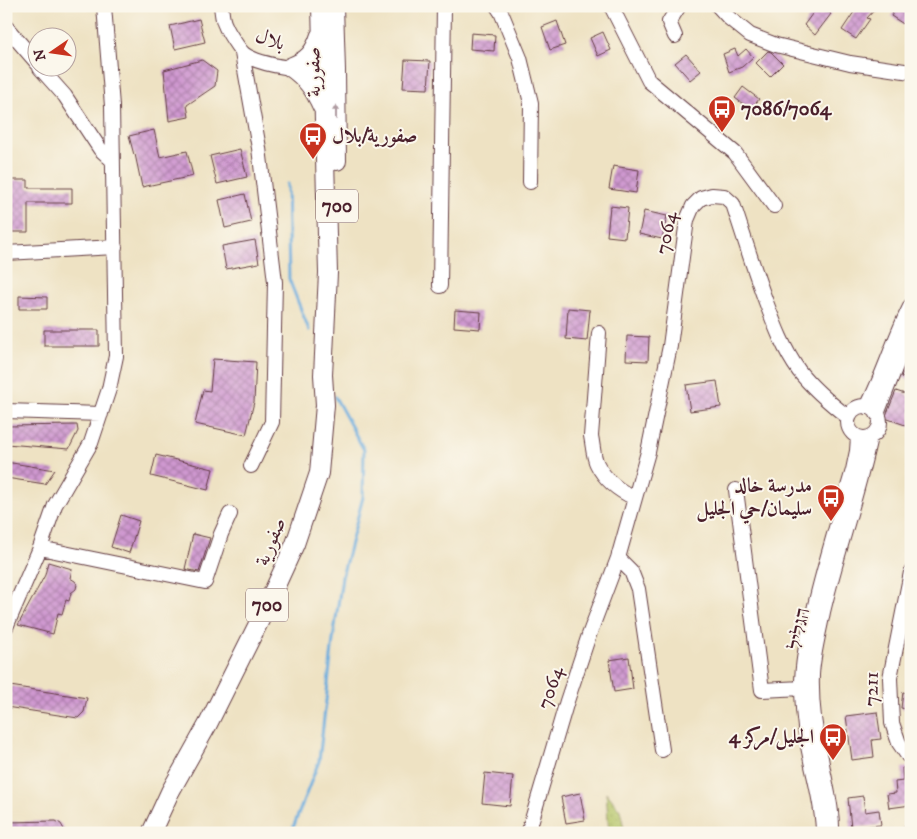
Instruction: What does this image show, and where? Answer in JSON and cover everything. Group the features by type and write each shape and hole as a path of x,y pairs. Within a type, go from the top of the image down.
{"main road":[{"name":"صفورية","path":"321,6 322,30 329,71 338,273 332,380 325,405"},
{"name":"صفورية","path":"170,792 208,724 262,616 295,544 319,472 325,405 323,375 328,273 324,109 334,6"},
{"path":"290,67 300,64 312,54 322,30"},
{"path":"290,67 309,83 324,109"},
{"name":"700","path":"143,833 170,792"},
{"name":"700","path":"151,833 170,792"}],"street":[{"path":"6,628 40,548 55,505 91,443 109,388 116,356 112,106 104,6"},
{"name":"بلال","path":"221,6 225,25 242,53 264,63 329,71"},
{"path":"440,286 444,6"},
{"path":"498,6 520,58 531,103 530,182"},
{"path":"611,6 649,81 735,153 774,206"},
{"path":"675,36 669,22 679,6"},
{"path":"718,6 729,18 750,35 776,45 850,64 911,72"},
{"path":"6,27 28,52"},
{"path":"242,53 259,148 275,282 272,422 251,466"},
{"path":"49,78 65,96 100,149 112,160"},
{"name":"7064","path":"528,833 567,701 618,558 648,452 670,346 687,220 693,206 701,198 712,195 724,196 733,204 763,294 786,351 820,394 849,418"},
{"path":"6,252 115,247"},
{"path":"872,410 878,386 902,322 911,306"},
{"path":"872,410 911,328"},
{"path":"599,333 592,436 593,451 596,463 613,485 623,493 635,498"},
{"path":"860,407 872,410 879,419 878,431 864,437 851,432 848,426 850,414 860,407"},
{"path":"6,411 101,414"},
{"name":"הגליל","path":"822,833 819,798 804,723 802,672 820,580 857,451 864,437"},
{"name":"הגליל","path":"832,833 829,797 814,722 812,672 830,583 862,472 864,437"},
{"path":"736,490 762,690 802,688"},
{"path":"40,548 205,582 221,534 230,514"},
{"path":"618,558 631,571 638,589 662,750"},
{"name":"7211","path":"911,572 906,617 890,678 892,723 899,743 908,756 911,757"}],"green space":[{"path":"606,792 620,810 625,833 609,833"}],"building":[{"path":"818,6 822,6 831,14 815,35 804,25"},
{"path":"858,6 878,6 867,18 870,19 856,39 842,30"},
{"path":"897,6 911,6 911,29 891,16"},
{"path":"199,19 205,42 175,49 170,26"},
{"path":"557,21 565,45 550,50 542,27"},
{"path":"603,32 611,50 598,56 590,38"},
{"path":"471,33 495,35 494,51 470,49"},
{"path":"735,49 738,56 746,49 753,57 742,67 729,72 723,54"},
{"path":"768,51 783,64 770,77 756,63"},
{"path":"686,54 701,71 690,80 675,63"},
{"path":"202,60 217,71 215,86 187,105 189,117 169,121 164,70"},
{"path":"405,60 430,61 428,89 403,88"},
{"path":"743,87 759,99 751,110 735,98"},
{"path":"154,130 160,157 187,151 193,176 142,187 129,136"},
{"path":"240,149 247,177 217,184 210,156"},
{"path":"613,166 639,170 636,193 609,189"},
{"path":"11,180 28,180 28,188 72,188 72,203 28,203 28,232 12,232"},
{"path":"245,194 251,222 225,228 219,200"},
{"path":"610,206 628,208 625,238 607,236"},
{"path":"644,211 667,216 662,239 639,234"},
{"path":"255,240 259,263 226,269 222,246"},
{"path":"19,296 47,297 47,309 19,309"},
{"path":"568,308 590,310 587,341 566,339"},
{"path":"455,310 481,312 480,329 454,327"},
{"path":"44,330 99,330 99,346 44,346"},
{"path":"627,336 649,337 648,361 626,360"},
{"path":"911,352 911,381 901,377"},
{"path":"213,359 256,362 254,402 246,435 195,424 203,390 210,391"},
{"path":"717,381 721,407 690,411 686,385"},
{"path":"896,391 911,396 911,427 885,418"},
{"path":"77,425 78,431 69,449 6,444 6,426"},
{"path":"156,455 213,469 208,490 151,476"},
{"path":"6,462 55,470 45,484 6,478"},
{"path":"121,515 139,521 129,553 111,547"},
{"path":"193,534 210,538 199,572 185,569"},
{"path":"48,562 72,569 70,578 77,584 76,589 71,593 69,601 66,600 62,614 58,613 53,634 18,625 45,575"},
{"path":"629,657 633,689 614,692 609,660"},
{"path":"10,686 87,698 84,712 78,718 6,707"},
{"path":"903,692 911,694 911,710 901,708"},
{"path":"877,712 881,739 872,740 874,757 852,760 846,716"},
{"path":"911,767 911,805 889,808 887,794 896,793 895,782 903,781 902,768"},
{"path":"485,773 513,776 510,806 482,803"},
{"path":"580,793 585,820 566,823 561,797"},
{"path":"863,796 865,812 879,810 881,825 851,828 848,798"},
{"path":"56,821 61,824 66,833 6,833 6,822"}],"waterway":[{"path":"287,184 289,279 309,330"},
{"path":"291,833 319,761 342,577 363,497 364,450 335,397"}],"place":[{"name":"7086/7064","path":"722,133"},
{"name":"صفورية/بلال","path":"313,160"},
{"name":"مدرسة خالد سليمان/حي الجليل","path":"831,522"},
{"name":"الجليل/مركز 4","path":"833,761"}]}
